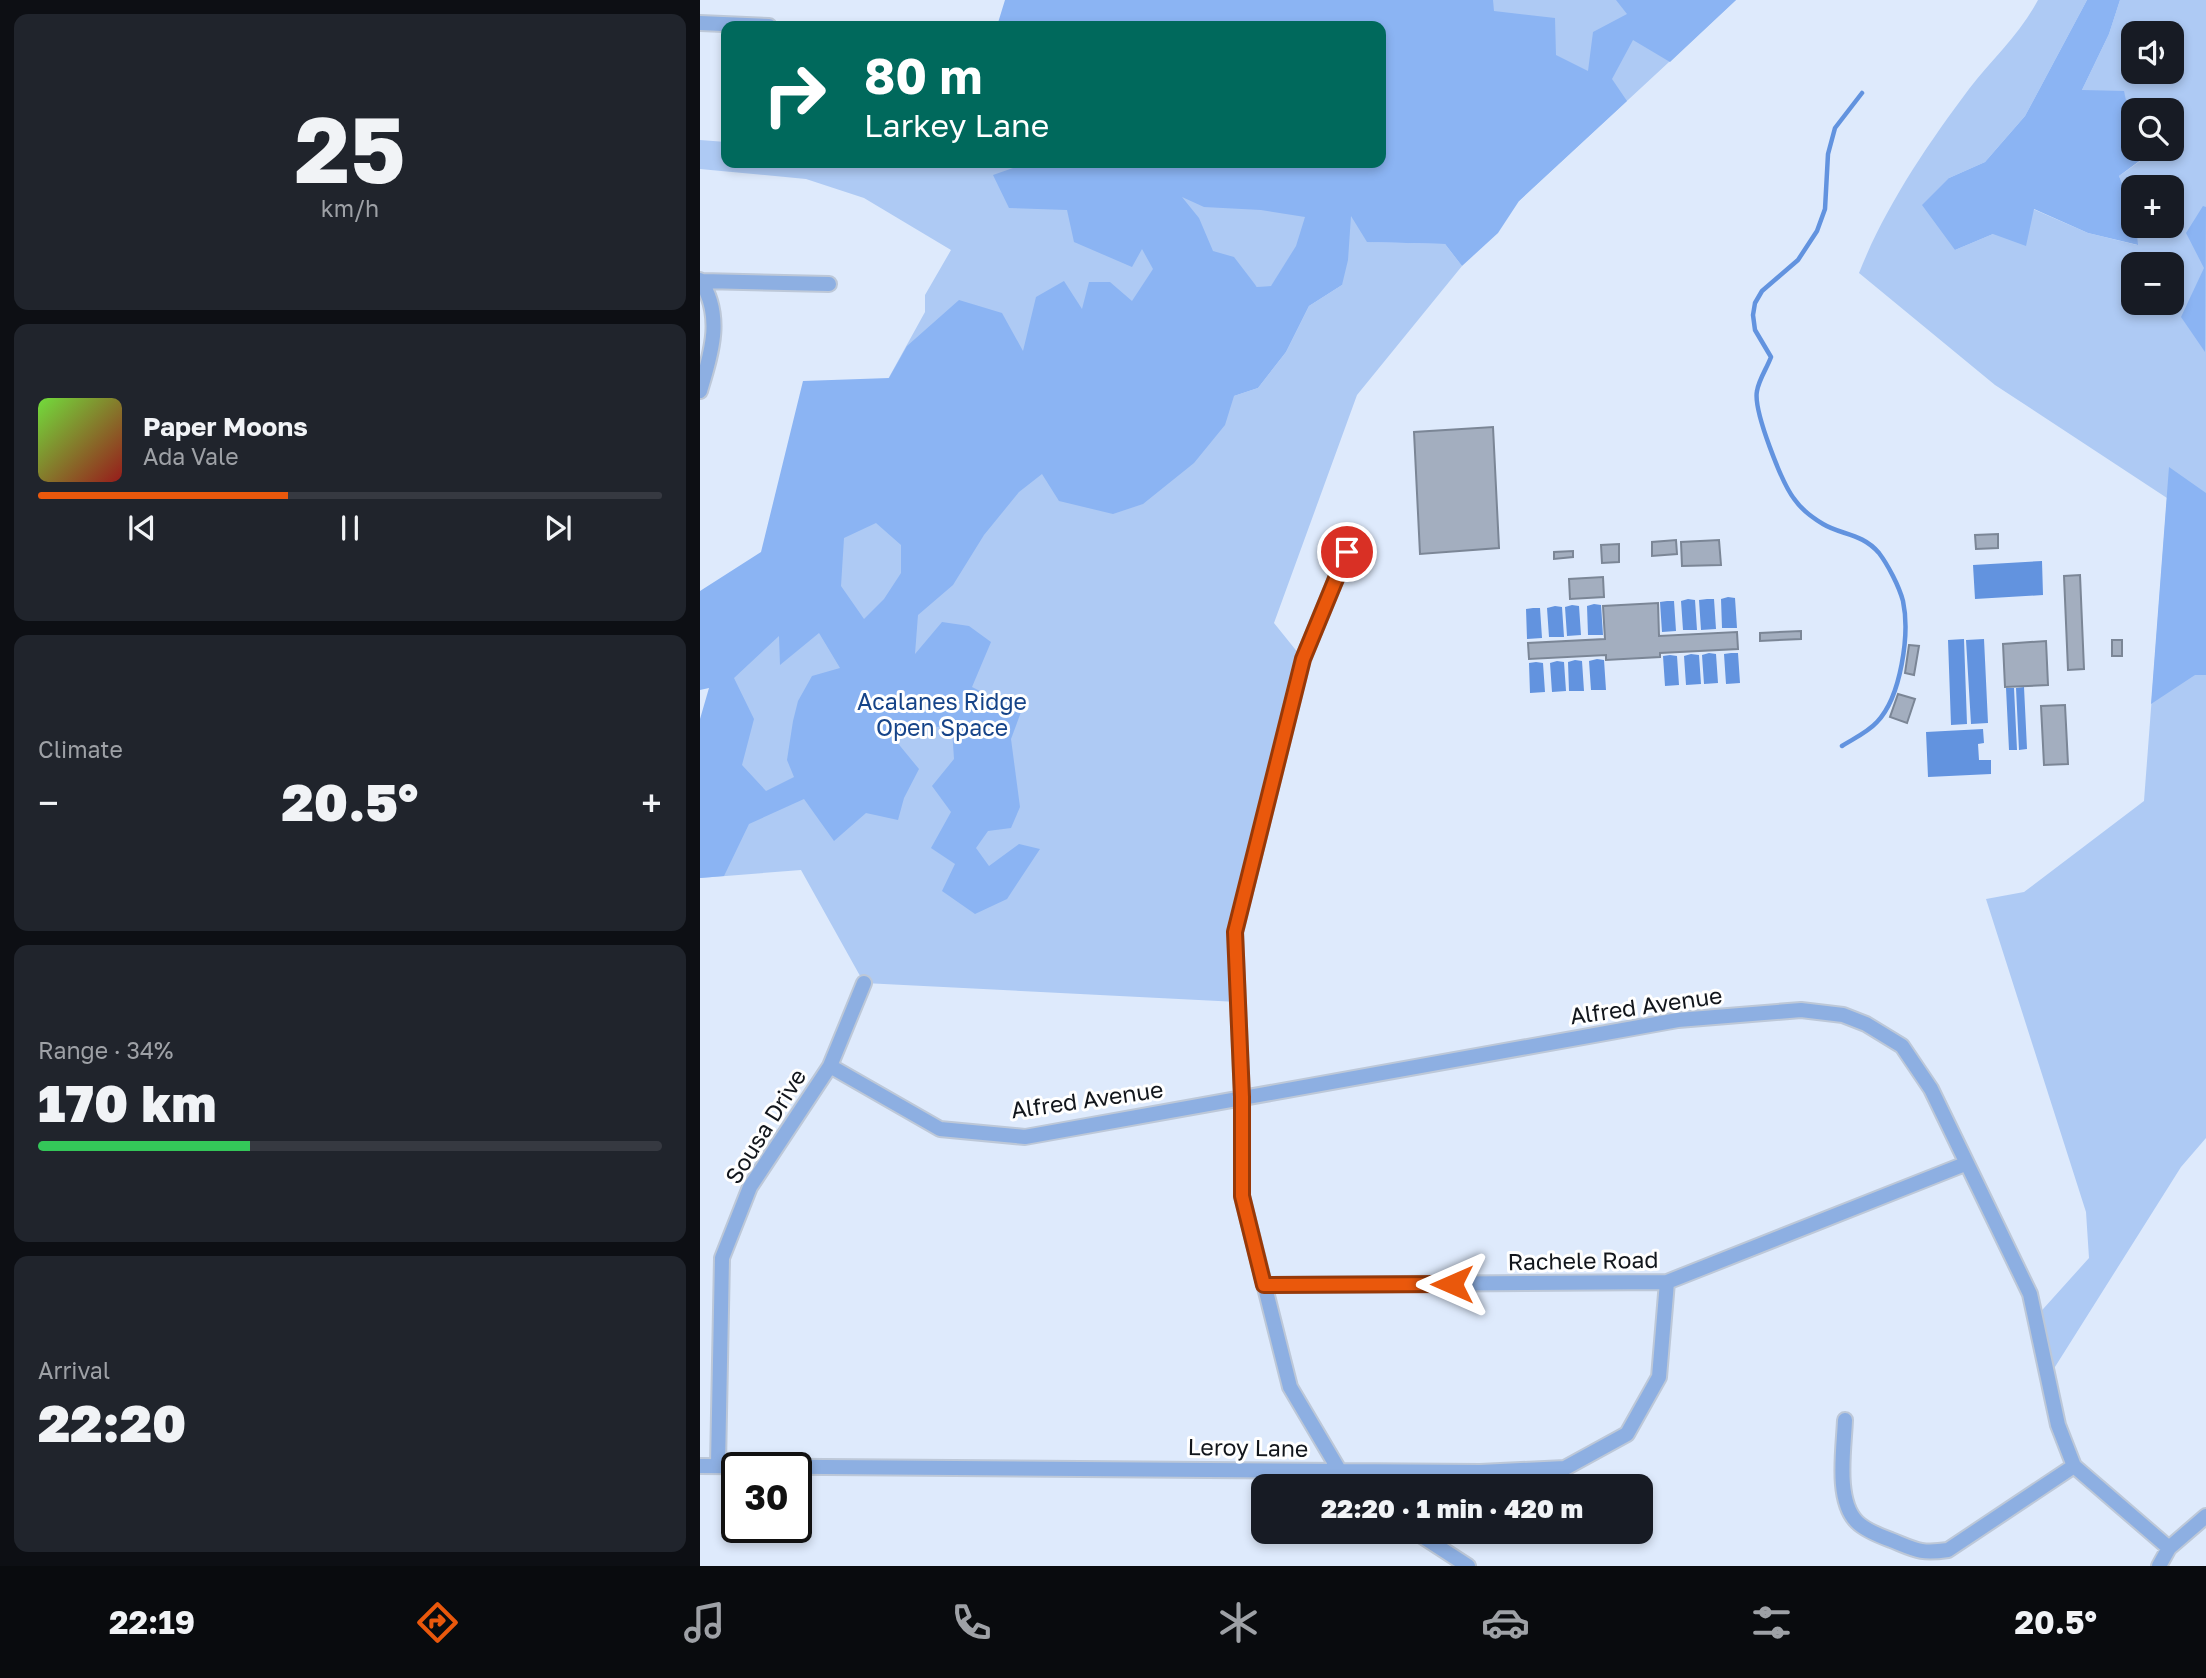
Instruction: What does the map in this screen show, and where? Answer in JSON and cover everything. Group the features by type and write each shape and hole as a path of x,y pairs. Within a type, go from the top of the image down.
{"street":[{"path":"700,23 721,24"},
{"path":"700,391 713,347 713,310 701,281 829,284"},
{"path":"1343,1474 1290,1387 1242,1196 1242,1097 1235,932 1303,659 1347,552"},
{"name":"Sousa Drive","path":"718,1465 722,1258 750,1186 830,1066 864,984"},
{"name":"Alfred Avenue","path":"830,1066 940,1129 1025,1137 1678,1020 1801,1010 1843,1015 1866,1024 1902,1046 1931,1089 2030,1294 2058,1425 2074,1466 2169,1548"},
{"name":"Rachele Road","path":"1264,1285 1667,1282 1965,1164"},
{"name":"Leroy Lane","path":"700,1466 1480,1472 1565,1468 1627,1434 1659,1377 1667,1282"},
{"path":"1845,1420 1842,1474 1846,1500 1856,1522 1925,1553 1948,1550 2074,1466"},
{"path":"2159,1566 2169,1548 2206,1516"},
{"path":"1434,1544 1468,1566"}],"green space":[{"path":"1005,0 1493,0 1494,11 1555,18 1556,55 1588,71 1593,32 1627,14 1616,0 1736,0 1670,62 1633,40 1612,79 1627,101 1519,201 1498,233 1462,266 1445,244 1367,242 1351,216 1348,260 1342,285 1309,306 1286,352 1258,388 1234,396 1225,425 1194,463 1143,504 1113,514 1059,501 1042,474 1019,492 984,535 953,585 918,615 915,654 942,622 969,626 991,642 972,687 994,698 1024,704 1011,739 1020,807 1011,828 988,831 976,848 989,866 1019,844 1040,849 1007,899 975,914 942,891 955,864 931,848 951,812 932,786 954,759 952,729 905,722 896,741 919,769 904,798 898,820 866,813 834,841 804,799 749,824 724,876 700,878 700,719 709,688 700,690 700,591 761,552 803,381 889,378 907,346 959,300 1002,313 1023,351 1036,297 1064,281 1082,309 1089,282 1110,282 1132,301 1153,269 1142,249 1132,267 1074,242 1067,210 1009,208 993,175 1013,168 1386,168 1386,21 999,21","holes":["1182,197 1204,207 1261,210 1305,217 1296,246 1271,286 1257,287 1234,257 1213,251 1199,218","876,523 901,545 901,573 884,599 864,619 841,586 844,538","819,633 840,668 812,676 798,701 793,721 787,760 794,777 766,791 742,765 754,719 734,678 779,636 780,665"]},
{"name":"Acalanes Ridge Open Space","path":"1094,0 1736,0 1519,201 1371,242 1445,244 1462,266 1357,395 1274,623 1303,659 1235,932 1238,1002 864,983 801,870 700,878 700,720 925,312 925,295 951,250 864,198 806,179 700,169 700,140 721,142 721,168 1386,168 1386,21 1326,21","holes":["1248,277 1257,287 1342,285 1309,306 1286,352 1258,388 1234,396"]},
{"path":"2038,0 2087,0 2025,116 1985,162 1949,178 1955,250 1993,234 2033,209 2088,233 2137,245 2137,238 2184,238 2184,175 2121,175 2121,181 2119,176 2140,161 2184,161 2184,98 2121,98 2121,123 2082,90 2109,34 2120,0 2206,0 2206,1138 2181,1167 2048,1378 2035,1318 2089,1258 2086,1212 1986,899 2024,892 2144,801 2167,498 1995,385 1859,273 1881,224 1923,154 1969,89 2014,35"},
{"path":"2087,0 2120,0 2109,34 2082,90 2124,91 2126,98 2121,98 2121,161 2139,161 2119,176 2121,238 2137,238 2138,245 2088,233 2034,209 2026,246 1993,234 1955,250 1922,205 1949,178 1985,162 2025,116"},
{"path":"2203,206 2206,207 2205,352 2181,317 2204,268 2186,233"},
{"path":"2169,467 2206,493 2206,675 2195,675 2151,704"}],"shaded area":[{"path":"2042,561 2043,595 1975,599 1973,565"},
{"path":"1735,598 1737,628 1722,628 1721,599"},
{"path":"1714,599 1716,629 1701,630 1699,600"},
{"path":"1695,600 1697,630 1683,630 1681,601"},
{"path":"1674,601 1676,631 1662,632 1660,602"},
{"path":"1601,605 1603,635 1588,635 1587,606"},
{"path":"1579,606 1581,635 1567,636 1565,607"},
{"path":"1562,607 1564,637 1549,637 1547,608"},
{"path":"1540,608 1542,638 1527,639 1526,609"},
{"path":"1964,639 1967,724 1951,725 1948,640"},
{"path":"1984,639 1988,723 1971,724 1966,640"},
{"path":"1738,653 1740,683 1726,684 1724,654"},
{"path":"1716,654 1718,683 1704,684 1702,655"},
{"path":"1699,655 1701,684 1686,685 1684,656"},
{"path":"1663,656 1677,656 1679,685 1665,686"},
{"path":"1604,660 1606,690 1591,690 1589,661"},
{"path":"1582,661 1584,691 1569,691 1568,662"},
{"path":"1564,662 1566,691 1552,692 1550,663"},
{"path":"1529,663 1543,663 1545,692 1530,693"},
{"path":"2024,687 2027,749 2019,750 2016,688"},
{"path":"2006,688 2014,688 2017,750 2009,750"},
{"path":"1983,729 1984,743 1978,744 1979,760 1991,760 1991,774 1928,777 1926,732"}],"building":[{"path":"1493,427 1499,548 1420,554 1414,432"},
{"path":"1998,534 1998,548 1976,549 1975,535"},
{"path":"1676,540 1677,554 1652,556 1652,542"},
{"path":"1719,540 1721,565 1682,566 1681,542"},
{"path":"1619,544 1619,562 1602,563 1601,545"},
{"path":"1573,551 1573,557 1554,559 1554,552"},
{"path":"2080,575 2084,669 2068,670 2064,576"},
{"path":"1603,577 1604,597 1570,599 1569,579"},
{"path":"1658,603 1659,636 1737,632 1738,649 1660,653 1660,657 1606,660 1606,655 1529,659 1528,643 1605,639 1603,606"},
{"path":"1801,631 1801,639 1760,641 1760,633"},
{"path":"2112,640 2122,640 2122,656 2112,656"},
{"path":"2046,641 2048,685 2005,687 2003,644"},
{"path":"1909,645 1919,646 1914,675 1905,673"},
{"path":"1898,694 1915,699 1907,723 1890,717"},
{"path":"2065,705 2068,764 2044,765 2041,706"}],"waterway":[{"path":"1842,746 1873,726 1892,697 1902,665 1905,630 1903,601 1889,570 1872,546 1815,519 1789,492 1759,414 1757,391 1771,357 1755,330 1753,315 1755,303 1762,291 1798,260 1817,231 1825,209 1828,154 1835,128 1862,93"}],"route":[{"path":"1347,552 1303,659 1235,932 1242,1097 1242,1196 1264,1285 1452,1284"}]}
